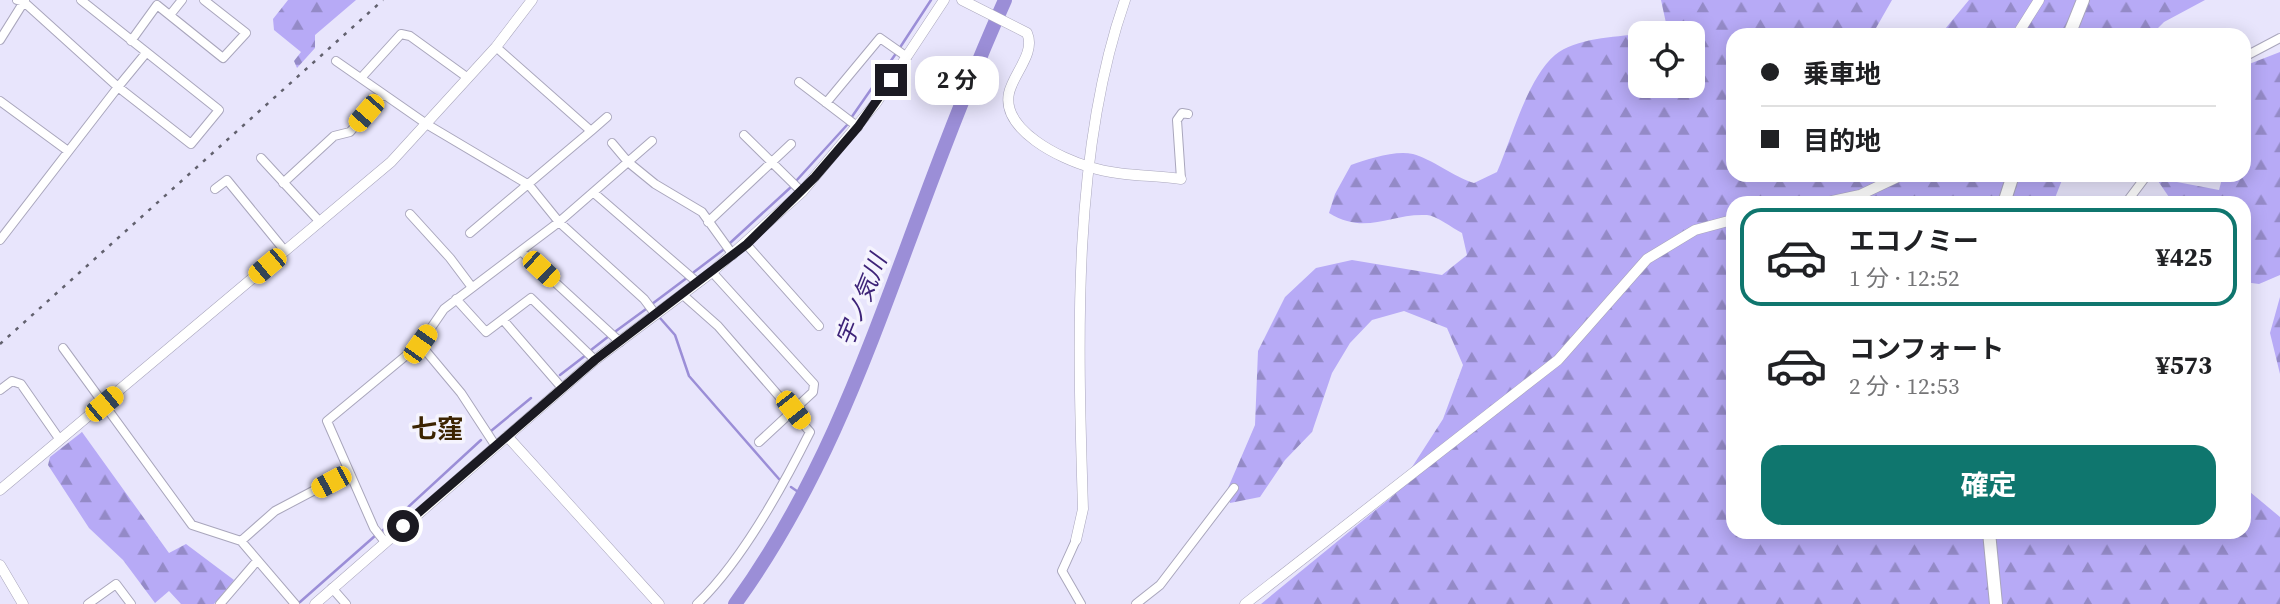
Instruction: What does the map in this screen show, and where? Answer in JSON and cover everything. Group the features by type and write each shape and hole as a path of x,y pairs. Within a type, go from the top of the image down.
{"main road":[{"path":"2072,28 2083,0"},
{"path":"1990,539 1996,604"}],"street":[{"path":"0,40 22,1 118,86 191,144 219,110 82,0"},
{"path":"170,15 182,0"},
{"path":"131,41 153,3 223,58 246,33 204,0"},
{"path":"0,490 391,162 428,125 496,47 532,0"},
{"path":"315,604 595,360 698,284 747,244 802,192 858,127 943,0"},
{"path":"962,0 1027,33 1030,43 1009,93 1010,110 1016,123 1033,140 1090,168 1181,179 1177,120 1182,113 1188,114"},
{"path":"1081,604 1062,570 1076,540 1083,509 1082,267 1090,168 1102,78 1125,0"},
{"path":"2021,28 2039,0"},
{"path":"361,78 401,34 410,36 468,78"},
{"path":"826,103 880,38 907,57"},
{"path":"2251,53 2280,38"},
{"path":"496,47 591,131"},
{"path":"0,240 146,53"},
{"path":"336,61 428,125 529,185 559,222 644,299 656,315"},
{"path":"799,82 858,127"},
{"path":"283,183 334,136 350,132 383,94"},
{"path":"0,101 68,151"},
{"path":"470,233 607,117"},
{"path":"744,135 802,192"},
{"path":"385,542 374,528 327,421 420,344 444,309 559,222 653,141"},
{"path":"611,142 628,162 654,184 702,212 733,255"},
{"path":"708,222 791,145"},
{"path":"261,158 320,222"},
{"path":"215,189 227,180 285,251"},
{"path":"1855,196 1887,182"},
{"path":"594,193 698,284"},
{"path":"410,214 471,286"},
{"path":"1245,604 1558,360 1647,260 1695,230 1726,222"},
{"path":"747,244 818,326"},
{"path":"521,251 620,342"},
{"path":"712,272 814,384 813,392 759,442"},
{"path":"683,295 718,326 810,432 786,481 697,604"},
{"path":"456,299 486,332 531,298 595,360"},
{"path":"504,321 562,388"},
{"path":"420,344 461,393 495,445"},
{"path":"62,348 192,525 241,541 256,562 295,604"},
{"path":"0,390 12,381 21,384 60,440"},
{"path":"507,436 659,604"},
{"path":"241,541 275,511 349,472"},
{"path":"1136,604 1160,584 1234,488"},
{"path":"220,604 256,562"},
{"path":"0,565 23,604"},
{"path":"88,604 116,584 131,604"},
{"path":"332,588 346,604"}],"green space":[{"path":"288,0 356,0 315,35 315,48 297,68 294,61 301,52 274,30 273,19"},
{"path":"1661,0 1892,0 1876,28 1726,28 1726,182 2061,182 2056,196 1726,196 1726,539 2251,539 2251,493 2280,517 2280,604 1261,604 1394,495 1443,419 1463,365 1447,328 1404,311 1372,320 1350,343 1332,373 1312,432 1285,460 1260,497 1230,503 1228,488 1255,425 1258,351 1285,297 1316,268 1352,260 1442,275 1467,255 1462,233 1431,216 1413,215 1378,222 1355,223 1329,213 1335,194 1351,165 1382,156 1406,153 1420,156 1474,183 1497,172 1528,94 1545,66 1564,49 1607,37 1628,35 1628,98 1705,98 1705,21 1666,21"},
{"path":"1969,0 2205,0 2158,28 1946,28"},
{"path":"2280,52 2280,275 2259,284 2251,283 2251,196 2168,196 2159,182 2177,182 2219,190 2221,182 2251,182 2251,63"},
{"path":"2280,297 2280,374 2270,333"},
{"path":"82,432 169,553 186,544 234,580 214,604 181,604 169,591 155,603 123,560 89,528 48,465 50,457"}],"waterway":[{"path":"899,49 931,0"},
{"name":"宇ノ気川","path":"735,604 766,559 793,512 840,417 960,108 1005,0"},
{"path":"851,118 897,52"},
{"path":"796,181 847,125"},
{"path":"730,243 791,187"},
{"path":"694,272 723,250"},
{"path":"652,304 688,277"},
{"path":"616,331 646,309"},
{"path":"660,318 675,335 689,376 779,479"},
{"path":"591,350 609,336"},
{"path":"560,375 586,355"},
{"path":"491,431 531,398"},
{"path":"381,532 481,440"},
{"path":"791,487 804,496"},
{"path":"300,602 376,535"}],"railway":[{"path":"0,344 383,0"}],"district":[{"name":"七窪","path":"437,429"}],"route":[{"path":"403,526 595,360 747,244 802,192 858,127 891,80"}]}
